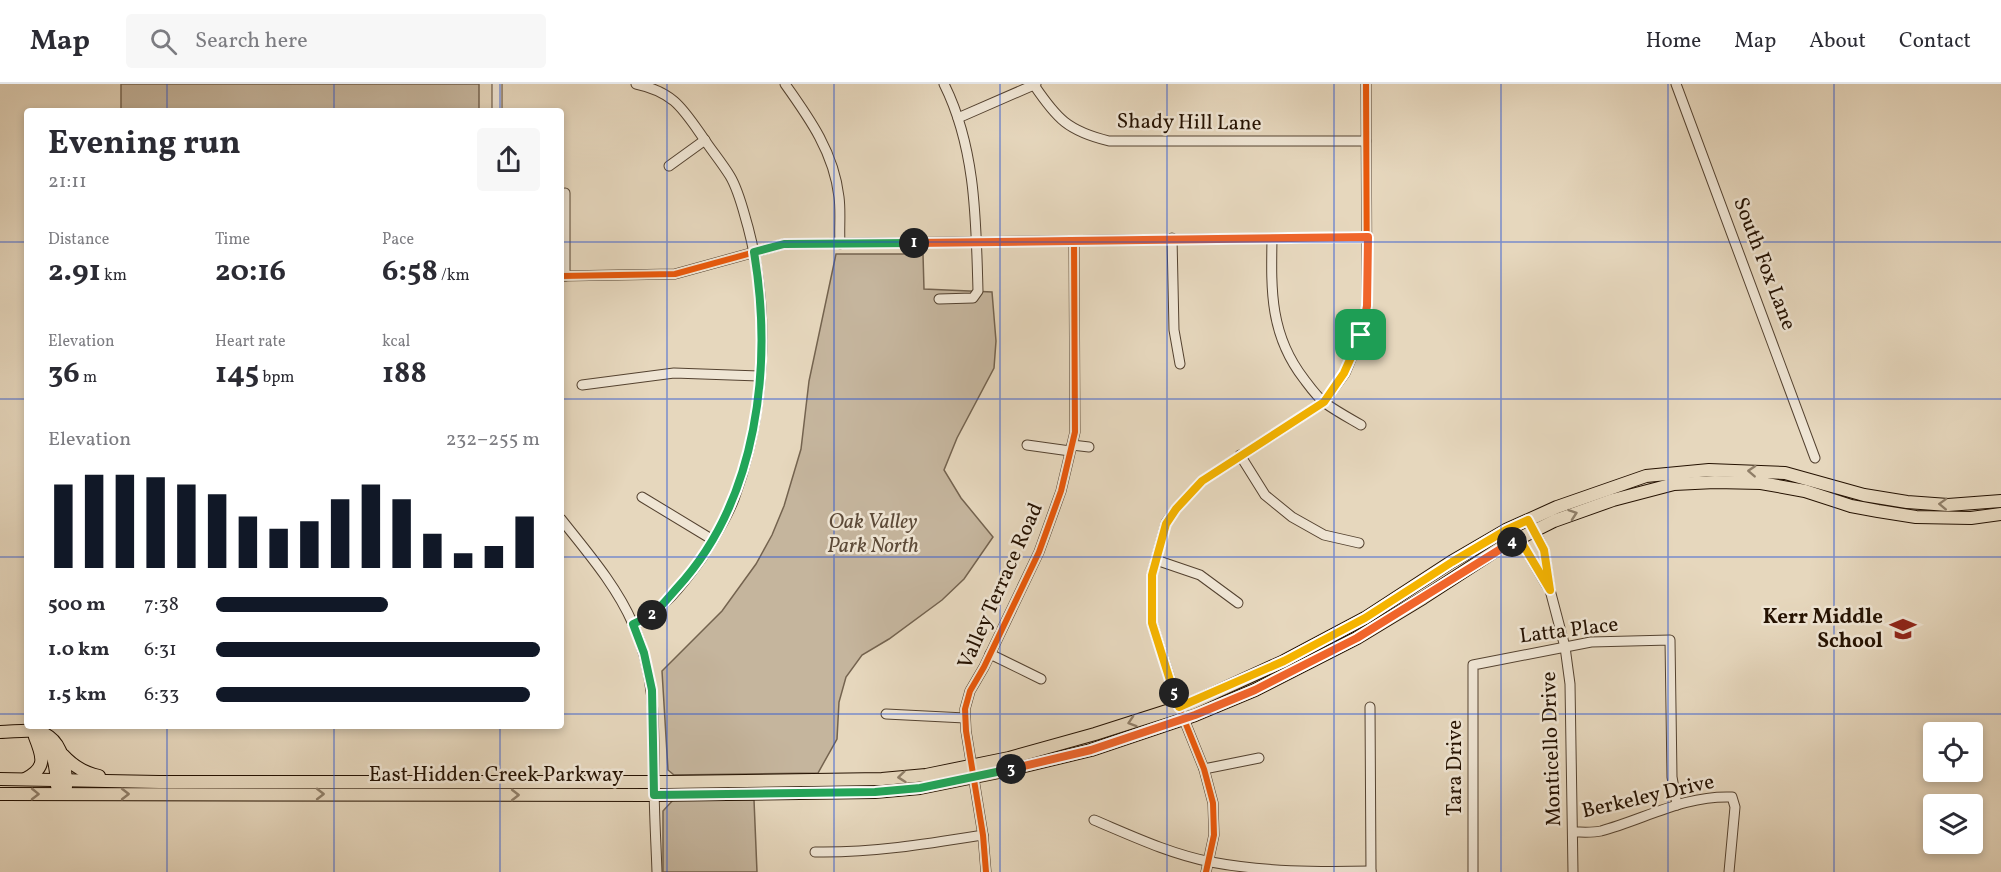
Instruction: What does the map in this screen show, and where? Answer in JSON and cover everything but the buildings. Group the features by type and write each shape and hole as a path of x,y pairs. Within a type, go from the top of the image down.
{"main road":[{"name":"East Hidden Creek Parkway","path":"2,779 159,782 654,782 882,779 973,771 1091,750 1181,712 1255,690 1357,638 1500,548 1516,533 1531,526 1557,507 1646,476 1709,470 1785,473 1864,495 1907,502 1948,505 2001,503"},
{"name":"East Hidden Creek Parkway","path":"1531,526 1554,521 1613,500 1674,484 1715,482 1761,483 1805,491 1878,512 1962,518 2001,514"},
{"path":"1962,518 1965,511 2001,503"},
{"path":"0,732 32,732 50,738 62,754 88,774 149,777 159,782"},
{"path":"25,779 37,771 42,762 42,755 32,732"},
{"path":"32,732 51,751 61,779"},
{"path":"62,754 62,794"},
{"name":"East Hidden Creek Parkway","path":"2,794 654,795 875,792 920,788 973,771"}],"street":[{"path":"497,84 497,108"},
{"path":"633,624 655,613 690,574 713,540 733,501 747,457 756,414 761,308 754,252 743,209 730,177 676,102 656,88 636,84"},
{"path":"785,84 807,115 828,152 839,196 840,244"},
{"path":"939,299 973,298 978,291 973,190 958,118 944,84"},
{"path":"958,118 1035,84"},
{"name":"Shady Hill Lane","path":"1035,84 1049,107 1067,124 1086,135 1109,141 1366,141"},
{"path":"1206,872 1214,835 1213,803 1204,769 1181,712 1152,623 1152,575 1166,524 1176,509 1202,481 1324,402 1344,373 1361,335 1367,306 1366,84"},
{"name":"South Fox Lane","path":"1676,84 1815,458"},
{"path":"669,166 705,140"},
{"path":"564,234 565,193"},
{"path":"564,276 675,274 784,244 1368,237"},
{"path":"1173,238 1174,330 1180,364"},
{"path":"1272,238 1271,291 1279,332 1298,372 1324,402 1361,425"},
{"name":"Valley Terrace Road","path":"986,872 983,835 966,731 965,709 970,691 1039,552 1061,492 1075,432 1074,241"},
{"path":"582,385 674,373 759,376"},
{"path":"1027,444 1071,448 1089,447"},
{"path":"1240,455 1265,495 1292,517 1324,535 1359,543"},
{"path":"642,497 713,540"},
{"path":"564,523 602,571 633,624 644,653 652,690 657,872"},
{"name":"Monticello Drive","path":"1531,526 1544,550 1550,590 1565,647 1570,684 1573,872"},
{"name":"Monticello Drive","path":"1516,533 1550,590"},
{"path":"1156,560 1200,575 1238,603"},
{"name":"Latta Place","path":"1473,665 1591,642 1670,640 1672,777 1677,805"},
{"path":"990,654 1041,679"},
{"name":"Tara Drive","path":"1473,665 1473,872"},
{"path":"1094,820 1172,852 1210,862 1289,872 1371,872 1370,707"},
{"path":"886,714 965,718"},
{"path":"1204,769 1259,758"},
{"name":"Berkeley Drive","path":"1573,832 1599,831 1677,805 1718,797 1732,797 1735,807 1730,872"},
{"path":"815,852 846,852 913,846 983,835"}],"green space":[{"path":"121,84 479,84 479,108 121,108"},
{"name":"Oak Valley Park North","path":"836,254 923,254 924,289 992,292 996,341 994,368 957,438 944,470 961,498 993,537 964,579 942,600 889,639 862,655 846,677 839,702 837,739 818,773 674,775 668,770 662,671 722,611 756,564 772,535 784,506 801,449 809,381"},
{"path":"673,800 754,800 757,872 663,872 663,811"}],"cycle path":[{"path":"1206,872 1214,835 1213,803 1204,769 1179,707 1152,623 1152,575 1166,523 1202,481 1324,402 1345,373 1361,335 1367,306 1366,84"},
{"path":"564,276 675,274 784,244 1368,237"},
{"path":"986,872 983,835 966,731 965,709 970,691 984,667 1039,552 1061,491 1075,432 1074,241"}],"place":[{"name":"Kerr Middle School","path":"1903,629"}],"route":[{"path":"1368,237 1367,306 1361,335 1344,373 1324,402 1202,481 1176,509 1166,524 1152,575 1152,623 1179,707 1284,661 1365,618 1452,562 1506,530 1528,520 1544,550 1550,590 1519,538 1357,638 1255,690 1195,715 1091,750 920,788 875,792 654,795 652,690 644,653 633,624 655,613 690,574 713,540 733,501 747,457 756,414 761,308 754,252 784,244 1368,237"}]}
